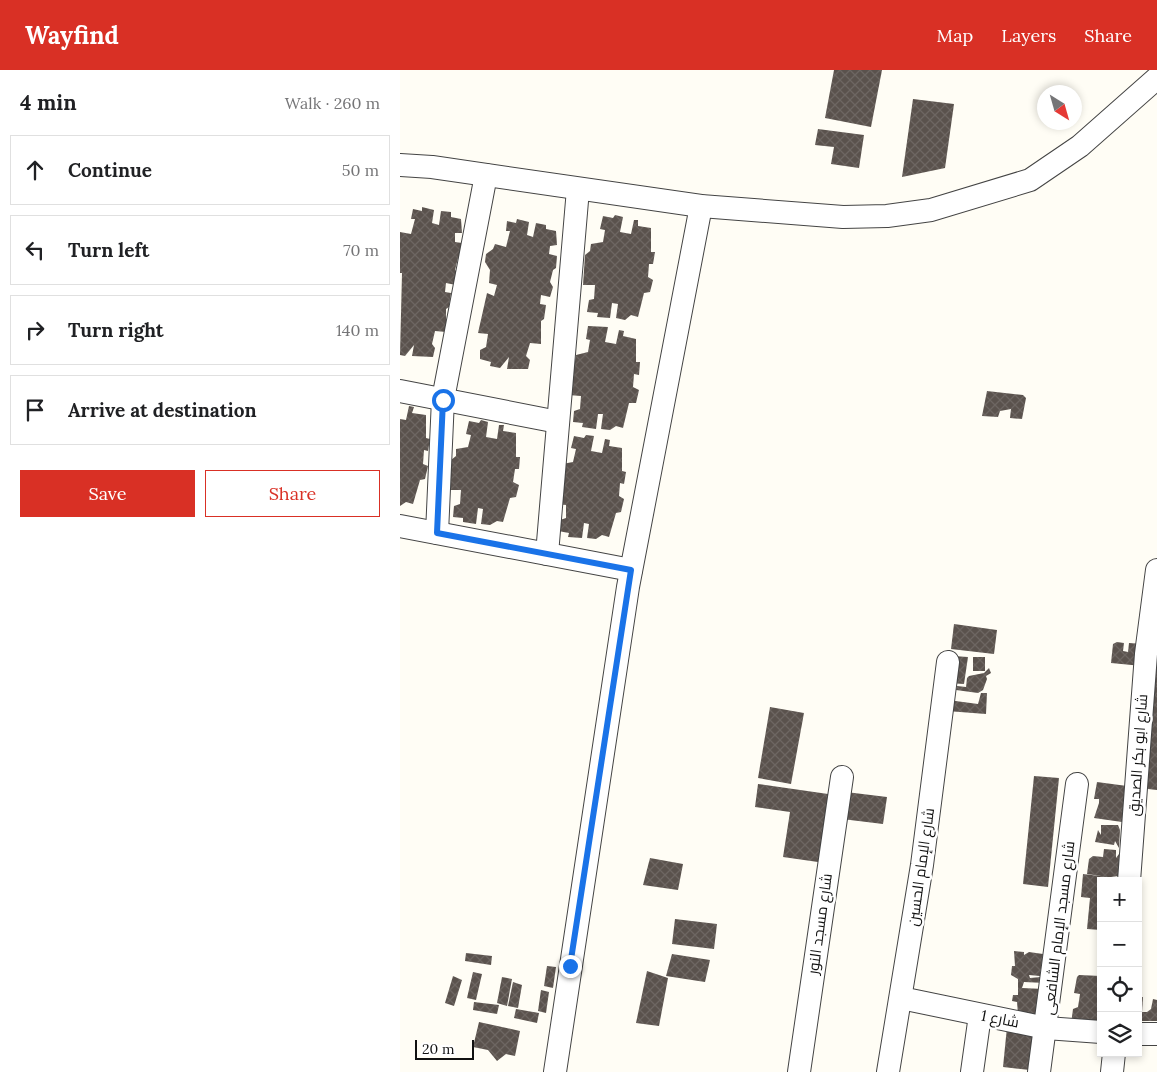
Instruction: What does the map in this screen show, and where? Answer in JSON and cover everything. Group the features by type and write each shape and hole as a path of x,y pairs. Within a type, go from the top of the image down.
{"street":[{"path":"400,165 486,175 701,206 843,217 887,216 931,210 1030,180 1080,146 1157,78"},
{"path":"437,533 443,400 486,175"},
{"path":"547,554 578,189"},
{"path":"555,1072 631,570 701,206"},
{"path":"400,391 558,422"},
{"path":"400,526 631,570"},
{"name":"شارع ابو بكر الصديق","path":"1129,877 1157,574"},
{"name":"شارع الإمام الحسين","path":"888,1072 922,865 948,662"},
{"name":"شارع مسجد النور","path":"799,1072 842,777"},
{"name":"شارع مسجد الإمام الشافعى","path":"1039,1072 1077,784"},
{"name":"شارع 1","path":"900,998 980,1016 1046,1028 1097,1032"},
{"path":"972,1072 980,1016"},
{"path":"1142,1034 1157,1034"},
{"path":"1112,1072 1114,1057"}],"building":[{"path":"834,70 882,70 871,127 825,118"},
{"path":"913,99 954,104 945,168 902,177"},
{"path":"818,129 864,135 859,168 831,164 834,147 815,145"},
{"path":"422,207 434,210 432,223 439,225 441,211 451,212 451,217 461,219 462,233 455,233 455,242 462,243 461,256 458,258 455,270 459,274 456,285 446,283 445,292 451,293 449,307 446,309 446,332 435,331 432,344 435,348 433,357 412,356 414,345 405,356 400,355 402,273 400,273 400,232 411,234 415,219 411,219 413,209 422,211"},
{"path":"615,215 623,217 620,232 631,234 634,220 638,220 638,226 651,228 651,252 655,252 653,264 649,264 648,277 653,280 650,292 644,293 638,317 631,315 625,320 616,318 618,304 612,303 610,318 597,317 598,313 587,312 589,300 594,299 595,285 583,285 585,255 590,251 591,244 603,242 605,230 600,229 603,216 613,218"},
{"path":"517,219 529,222 527,235 533,237 536,223 546,225 546,229 556,231 557,245 550,246 549,254 557,256 556,268 553,270 550,282 553,287 550,297 541,295 540,304 546,305 544,319 541,321 541,344 530,343 526,356 530,360 528,369 507,369 509,357 500,368 490,366 491,362 480,359 480,350 486,347 488,334 478,333 487,293 494,296 497,285 489,283 490,270 485,262 486,254 493,249 495,244 506,247 510,231 506,231 507,221 516,223"},
{"path":"588,326 608,327 605,342 616,344 619,330 624,331 623,336 636,339 636,362 640,362 639,375 634,374 633,387 639,390 636,403 629,403 623,428 616,426 610,430 601,429 603,414 598,414 596,429 582,427 583,423 573,422 574,411 580,409 581,396 568,395 570,365 575,361 576,355 588,352 590,340 586,339"},
{"path":"987,391 1023,395 1026,398 1022,419 1010,418 1011,409 1000,411 998,417 982,416"},
{"path":"409,406 414,407 412,413 426,415 426,438 430,439 428,451 424,450 423,464 428,466 425,479 420,480 413,504 406,502 400,506 400,419 406,420"},
{"path":"481,420 488,422 486,437 497,439 499,425 504,425 503,431 516,433 516,457 520,457 519,469 515,469 513,482 519,485 516,497 510,498 503,522 497,521 490,525 481,524 483,509 478,508 476,524 463,522 463,518 453,517 454,506 460,504 461,490 449,490 451,460 456,456 456,449 468,447 471,435 466,434 469,421 479,423"},
{"path":"586,435 594,436 591,451 602,453 605,439 610,440 609,446 622,448 622,471 626,472 624,484 620,483 619,496 624,499 621,512 616,513 609,537 602,535 596,539 587,538 589,524 584,523 582,538 568,537 569,533 558,531 560,520 566,518 566,505 554,504 562,464 573,462 576,449 571,448 574,436 584,438"},
{"path":"954,624 997,630 994,654 951,649"},
{"path":"1117,642 1124,643 1123,651 1128,652 1129,643 1144,644 1142,666 1111,663 1113,644"},
{"path":"953,656 968,657 964,684 949,683"},
{"path":"973,657 985,657 985,671 973,671"},
{"path":"1154,659 1157,660 1157,790 1139,788"},
{"path":"989,668 991,673 986,676 987,679 983,690 978,693 956,690 957,686 966,687 969,676 984,673"},
{"path":"981,693 987,693 986,714 947,711 948,700 978,704"},
{"path":"770,707 804,713 791,784 758,778"},
{"path":"1034,776 1059,778 1048,887 1023,884"},
{"path":"1097,782 1127,786 1122,822 1094,818 1099,803 1099,799 1094,799"},
{"path":"758,784 835,795 825,863 783,857 790,812 755,807"},
{"path":"846,792 887,797 883,824 842,819"},
{"path":"1101,825 1118,825 1120,830 1119,848 1115,841 1114,845 1095,842 1098,830 1101,835"},
{"path":"1104,849 1116,850 1116,858 1122,850 1118,876 1108,877 1087,874 1089,859 1093,856 1103,857"},
{"path":"650,858 683,864 678,890 643,885"},
{"path":"1083,874 1108,877 1097,877 1097,930 1087,929 1090,898 1081,897"},
{"path":"675,919 717,924 714,949 672,944"},
{"path":"1014,951 1024,952 1024,955 1029,952 1043,954 1040,976 1029,975 1030,978 1041,977 1045,983 1024,982 1022,988 1044,989 1041,1017 1018,1014 1017,1002 1012,1001 1013,995 1018,995 1018,979 1011,975 1012,966 1015,966"},
{"path":"466,953 492,956 491,965 465,961"},
{"path":"672,954 710,960 705,982 666,976"},
{"path":"547,966 556,967 553,988 544,986"},
{"path":"647,971 668,978 659,1026 636,1023"},
{"path":"473,972 482,974 476,1000 467,998"},
{"path":"1079,975 1097,976 1097,1029 1071,1024 1073,1009 1078,1007 1080,994 1074,993"},
{"path":"453,976 462,980 454,1006 445,1003"},
{"path":"502,977 512,979 507,1006 497,1003"},
{"path":"513,982 522,985 518,1008 508,1006"},
{"path":"541,990 549,992 546,1013 538,1011"},
{"path":"1153,999 1157,1000 1157,1021 1142,1021 1142,1012 1147,1012 1151,1009"},
{"path":"474,1002 499,1005 497,1014 473,1010"},
{"path":"516,1009 539,1013 537,1023 514,1018"},
{"path":"479,1022 520,1031 515,1056 506,1054 497,1061 488,1050 473,1047"},
{"path":"1007,1027 1035,1030 1030,1070 1003,1067"}],"route":[{"path":"443,400 437,533 631,570 570,966"}]}
